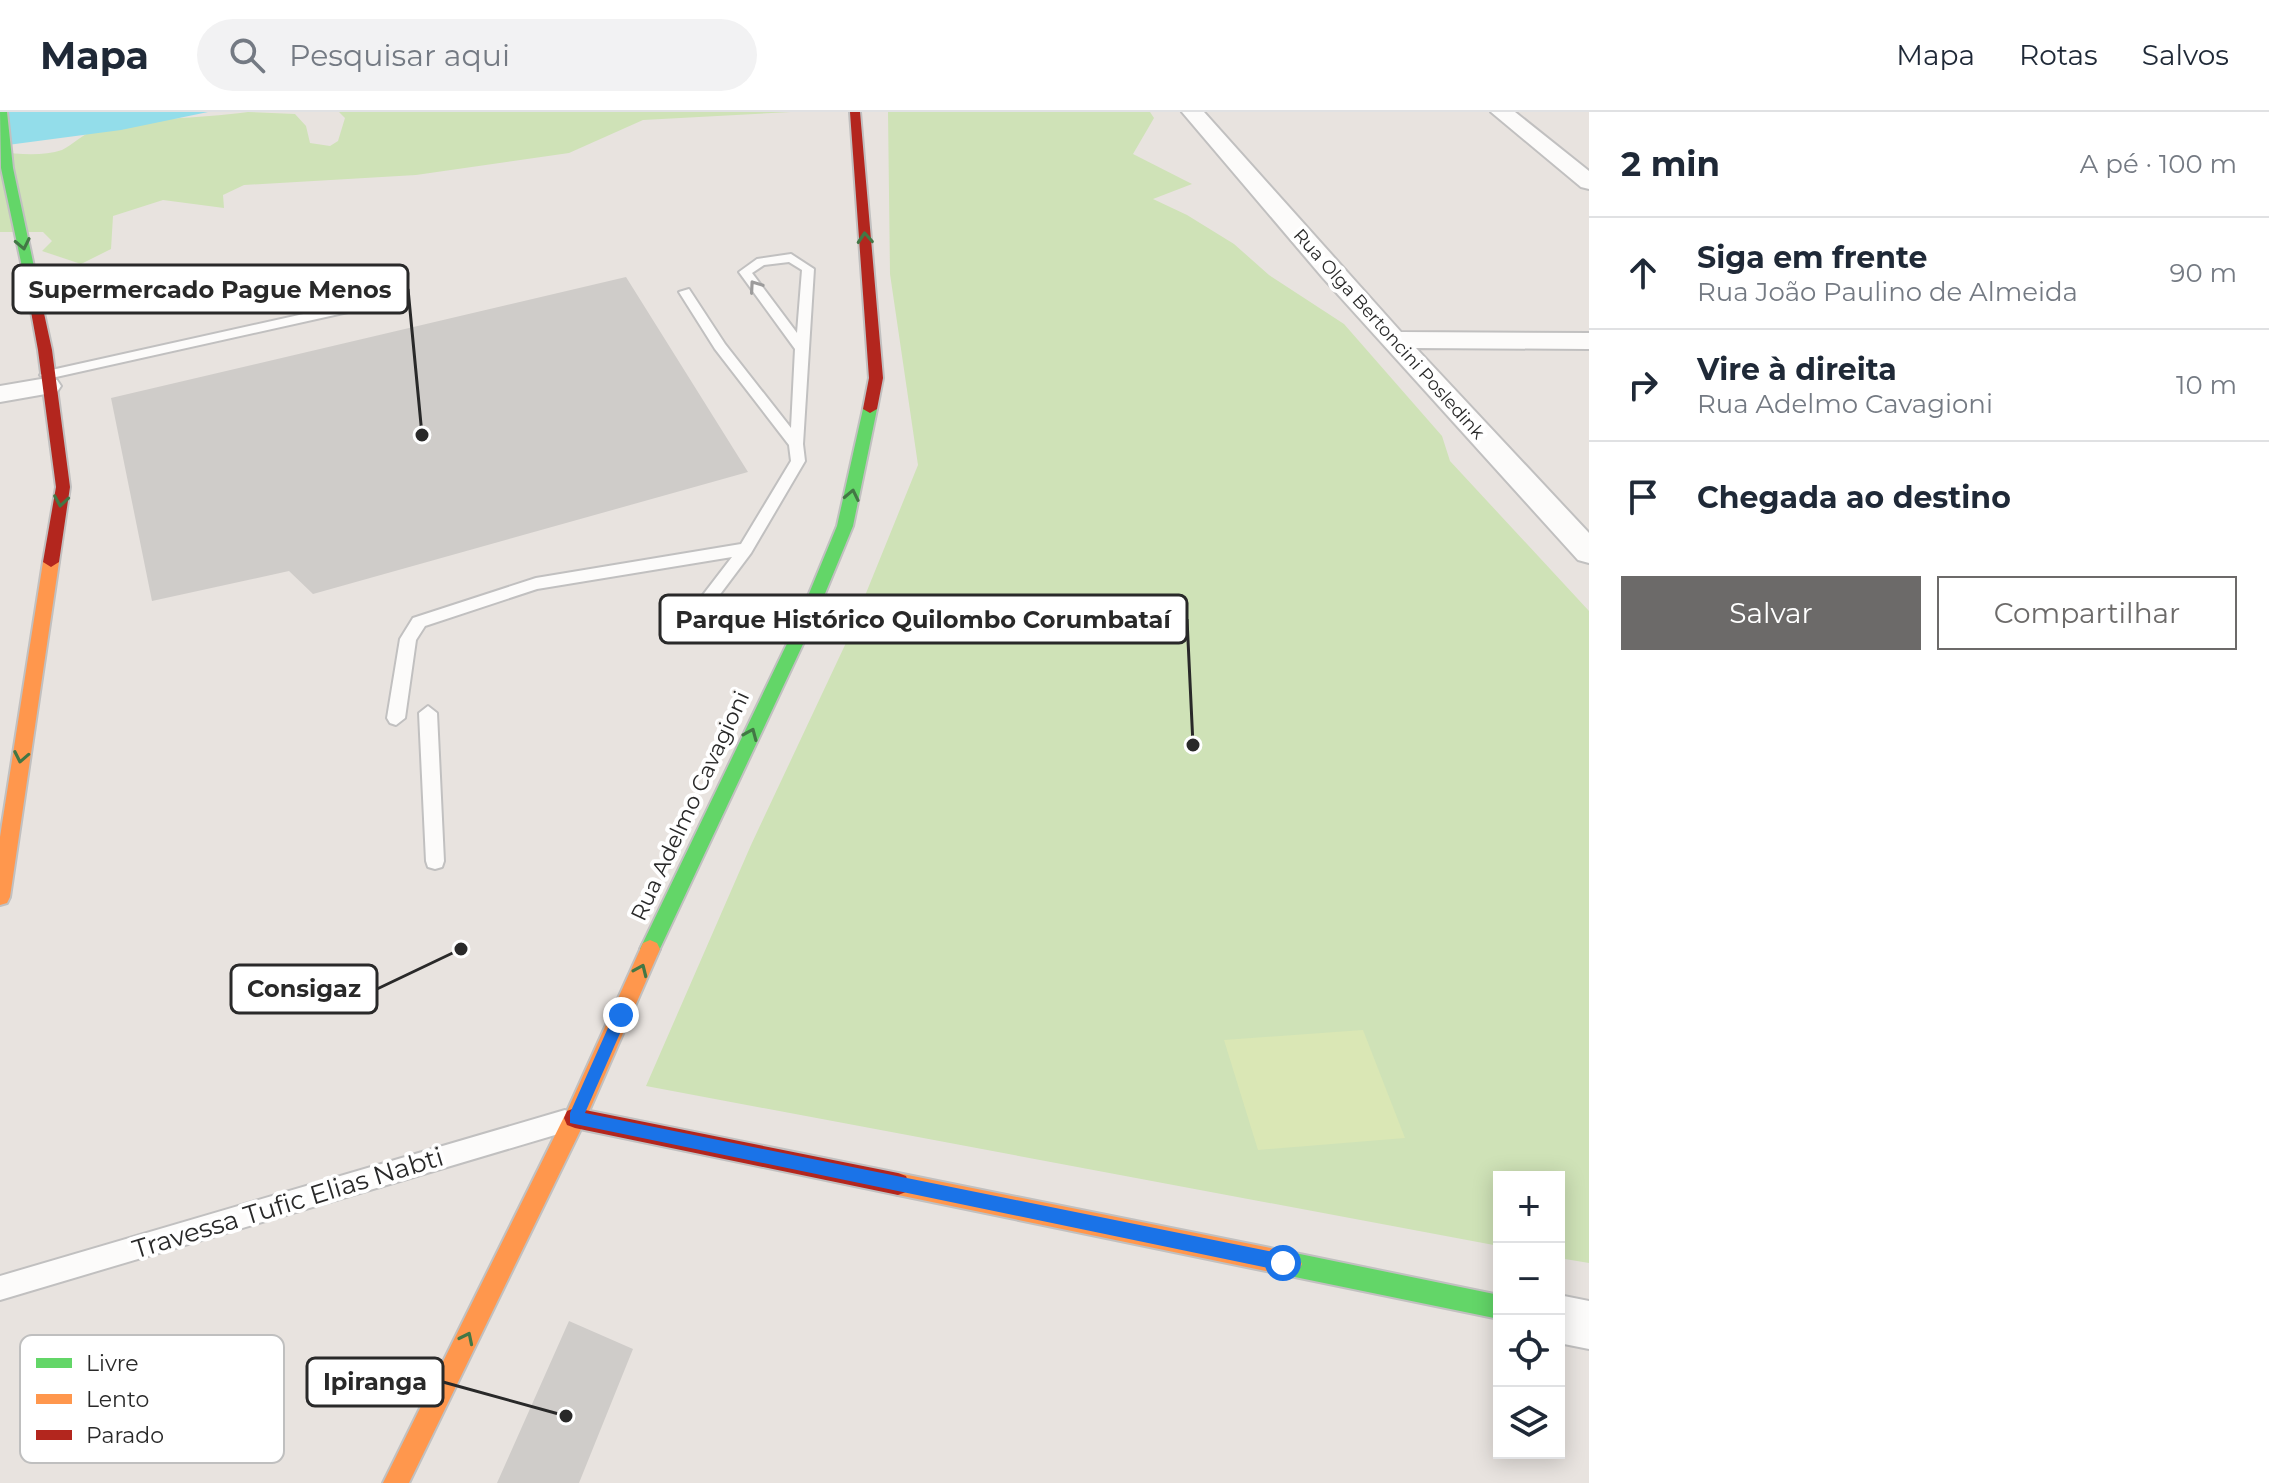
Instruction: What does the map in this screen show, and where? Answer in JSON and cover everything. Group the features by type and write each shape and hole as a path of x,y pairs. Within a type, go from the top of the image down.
{"street":[{"path":"0,897 63,487 45,350 8,215 2,112"},
{"name":"Rua Adelmo Cavagioni","path":"396,1483 575,1118 662,924 804,625 845,526 876,378 855,112"},
{"name":"Rua Olga Bertoncini Posledink","path":"1193,112 1394,340 1589,552"},
{"path":"1502,112 1589,182"},
{"path":"1394,340 1589,341"},
{"path":"0,394 47,380"},
{"path":"575,1118 1493,1306"},
{"path":"1565,1320 1589,1325"}],"lane":[{"path":"694,617 746,549 798,461 796,444 803,397 802,349 810,299 808,269 791,258 761,262 745,272 802,349"},
{"path":"685,292 720,346 796,444"},
{"path":"47,380 362,305"},
{"path":"396,718 408,639 419,622 536,584 746,549"},
{"path":"428,713 435,861"},
{"name":"Travessa Tufic Elias Nabti","path":"0,1288 575,1118"}],"green space":[{"path":"248,112 295,114 306,126 310,143 330,146 338,141 345,118 339,112 791,112 643,120 569,153 416,175 244,185 223,195 224,208 163,200 113,216 111,249 81,264 42,251 52,241 43,232 0,232 0,151 47,153 62,150 90,132 113,126"},
{"path":"888,112 1150,112 1154,118 1133,154 1192,184 1153,199 1187,215 1234,244 1269,275 1344,324 1442,436 1450,461 1589,611 1589,1263 1565,1259 1565,1171 1493,1171 1493,1245 646,1086 751,845 845,645 918,465 890,274"},
{"path":"1363,1030 1405,1138 1258,1150 1224,1040"}],"water":[{"path":"0,112 208,112 121,130 0,146"}],"building":[{"path":"626,277 748,472 313,594 289,571 152,601 111,398"},
{"path":"569,1321 633,1349 579,1483 497,1483"}],"traffic: fast":[{"path":"2,112 7,168 34,295"},
{"path":"650,949 804,625 845,526 870,409"},
{"path":"1290,1264 1493,1306"}],"traffic: slow":[{"path":"0,897 51,562"},
{"path":"396,1483 575,1118 650,949"},
{"path":"898,1184 1290,1264"}],"traffic: jam":[{"path":"855,112 876,378 870,409"},
{"path":"34,295 45,350 63,487 51,562"},
{"path":"575,1118 898,1184"}],"place":[{"name":"Supermercado Pague Menos","path":"422,435"},
{"name":"Parque Histórico Quilombo Corumbataí","path":"1193,745"},
{"name":"Consigaz","path":"461,949"},
{"name":"Ipiranga","path":"566,1416"}],"route":[{"path":"621,1015 575,1118 1283,1263"}]}
